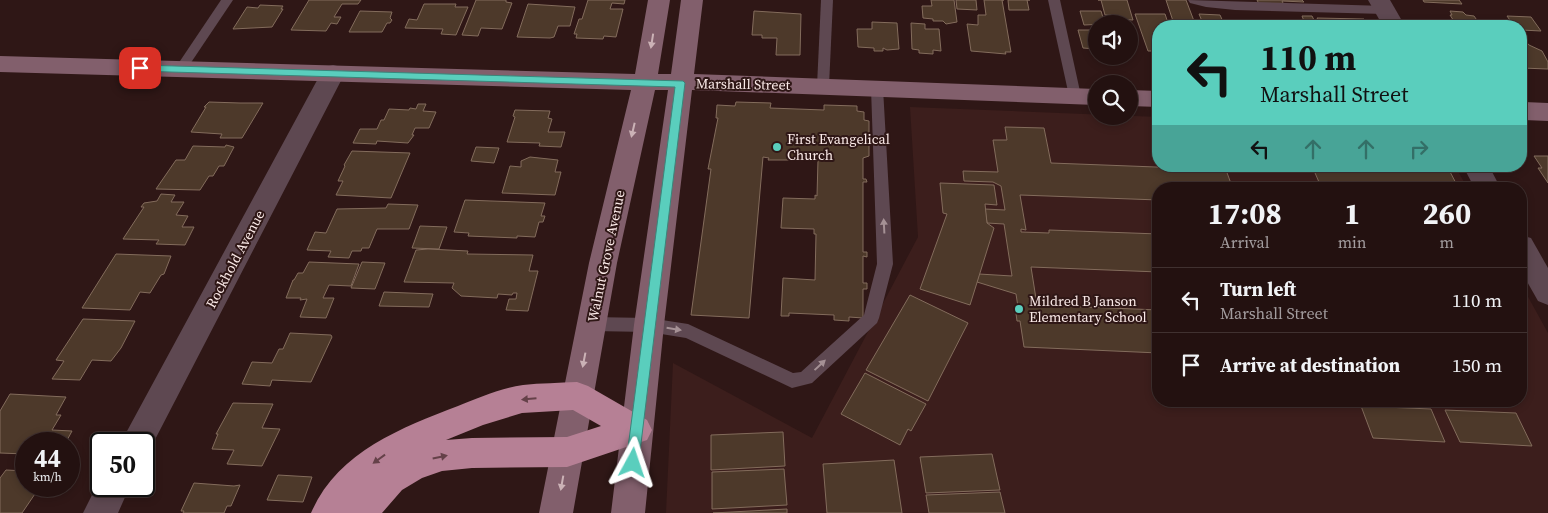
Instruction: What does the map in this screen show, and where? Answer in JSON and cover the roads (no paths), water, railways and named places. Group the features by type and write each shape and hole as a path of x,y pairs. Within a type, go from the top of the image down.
{"highway":[{"path":"328,513 348,484 381,456 427,433 480,412 522,399 577,396 636,430"},
{"path":"360,513 390,479 413,465 442,456 472,453 567,452 636,430"}],"street":[{"name":"Walnut Grove Avenue","path":"556,513 603,263 645,82 659,0"},
{"path":"628,513 649,324 692,0"},
{"name":"Marshall Street","path":"0,64 680,83 720,82 1086,97"},
{"name":"Rockhold Avenue","path":"142,432 333,73"},
{"path":"1138,98 1152,99"},
{"path":"1527,111 1548,112"},
{"path":"1527,256 1548,293"},
{"path":"100,513 108,497"}],"lane":[{"path":"180,70 227,0"},
{"path":"823,86 827,0"},
{"path":"1054,0 1086,97"},
{"path":"1194,0 1206,4 1235,6 1386,12"},
{"path":"591,324 649,324 688,331 792,381 806,378 871,318 885,264 877,88"}],"place":[{"name":"First Evangelical Church","path":"777,147"},
{"name":"Mildred B Janson Elementary School","path":"1019,309"}]}
